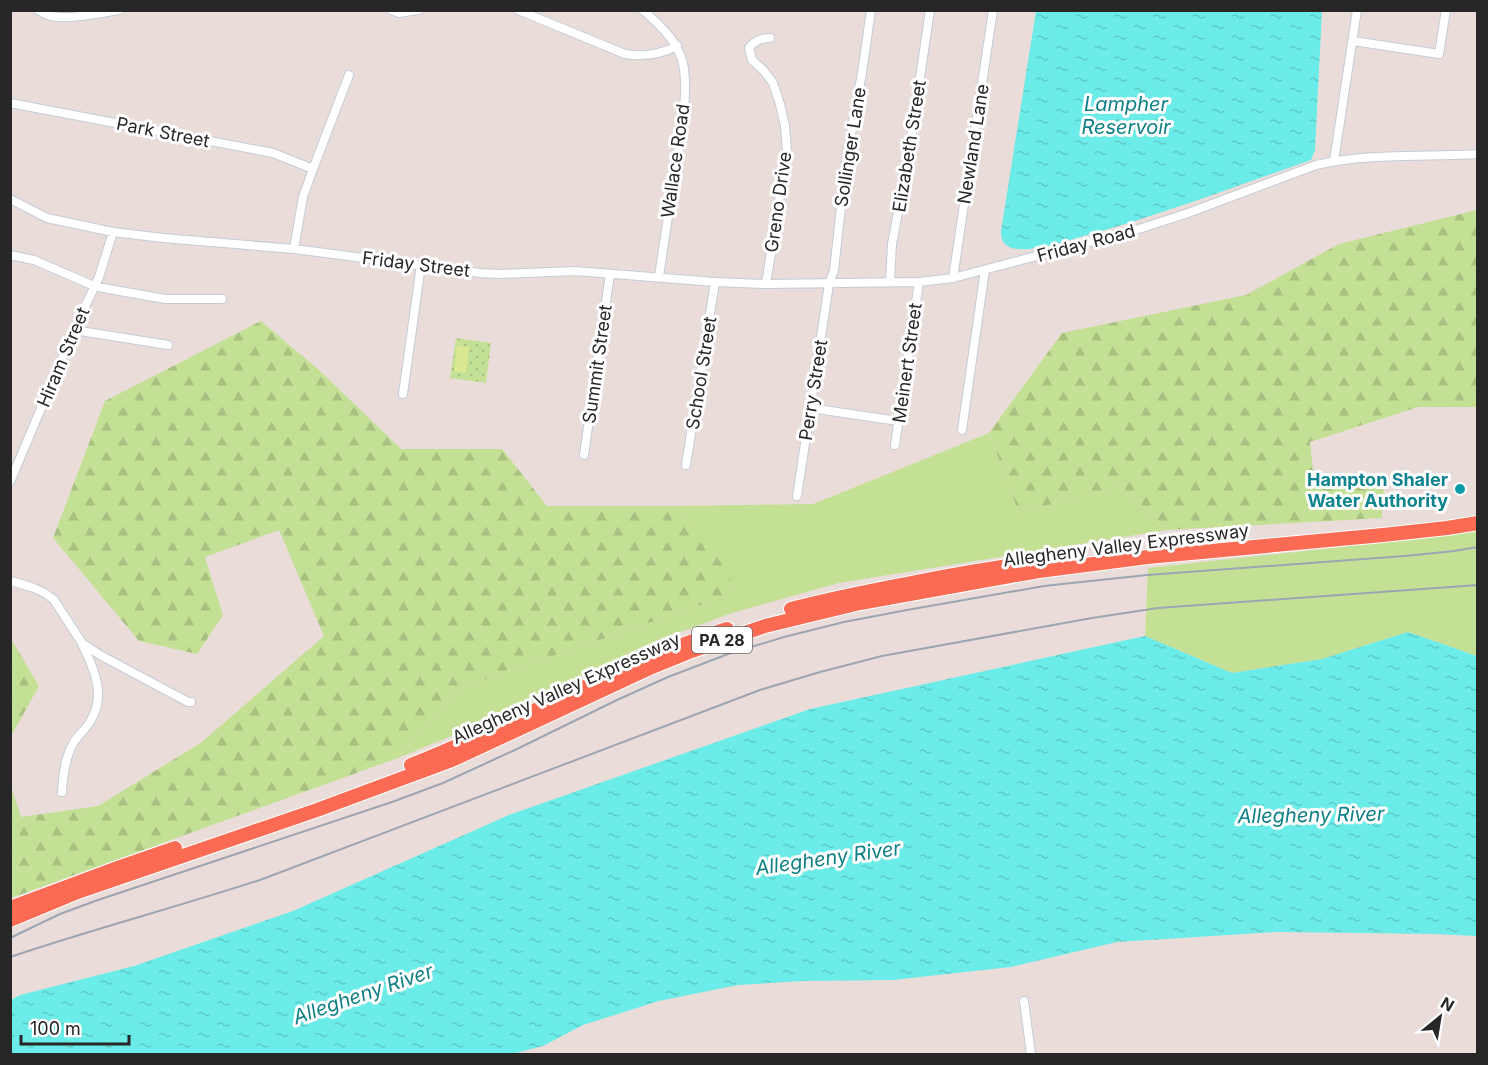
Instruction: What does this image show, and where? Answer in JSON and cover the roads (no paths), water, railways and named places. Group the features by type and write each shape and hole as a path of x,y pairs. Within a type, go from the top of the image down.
{"highway":[{"name":"Allegheny Valley Expressway","path":"10,906 381,777 469,741 627,667 704,636 827,599 1032,562 1131,550 1412,524 1478,514"},
{"name":"Allegheny Valley Expressway","path":"10,920 75,893 317,810 452,760 652,667 776,623 860,603 1049,569 1148,557 1383,536 1478,523"}],"street":[{"path":"38,10 58,17 119,10"},
{"path":"391,10 399,13 418,10"},
{"path":"518,10 625,54 641,56 667,51 677,46 643,10"},
{"name":"Sollinger Lane","path":"829,284 834,270 846,162 871,10"},
{"name":"Elizabeth Street","path":"890,282 892,244 908,159 930,10"},
{"name":"Newland Lane","path":"953,278 993,10"},
{"path":"1334,161 1357,10"},
{"path":"1353,41 1439,54 1446,10"},
{"name":"Greno Drive","path":"766,284 787,151 785,126 773,83 752,60 749,48 753,43 770,38"},
{"name":"Wallace Road","path":"659,277 682,124 684,65 677,46"},
{"path":"294,249 302,203 349,75"},
{"name":"Park Street","path":"10,103 273,153 313,169"},
{"name":"Friday Road","path":"829,284 919,282 953,278 1151,225 1316,165 1334,161 1478,154"},
{"name":"Friday Street","path":"10,199 47,218 113,232 294,249 499,274 554,271 715,282 829,284"},
{"name":"Hiram Street","path":"10,482 94,286 113,232"},
{"path":"10,255 34,260 94,286 165,299 222,299"},
{"path":"403,394 421,265"},
{"path":"962,430 985,270"},
{"name":"Summit Street","path":"584,455 610,274"},
{"name":"School Street","path":"686,465 715,282"},
{"name":"Meinert Street","path":"896,445 919,282"},
{"name":"Perry Street","path":"797,495 829,284"},
{"path":"74,330 168,345"},
{"path":"810,408 898,421"},
{"path":"10,581 40,590 59,607 82,643 97,682 99,693 93,717 71,749 65,765 62,792"},
{"path":"82,643 100,655 191,702"},
{"path":"1024,1001 1031,1054"}],"water":[{"name":"Lampher Reservoir","path":"1036,11 1322,11 1315,150 1311,160 1109,229 1037,248 1009,247 1001,237 1001,231"},
{"name":"Allegheny River","path":"1408,632 1477,656 1477,936 1277,932 1117,942 1011,967 893,980 804,981 738,985 659,1001 583,1025 543,1046 512,1054 11,1054 11,1000 20,995 134,966 293,911 509,815 810,709 1145,636 1232,673 1322,659"}],"railway":[{"path":"10,938 60,914 98,900 443,783 668,677 728,654 784,637 844,622 1044,586 1147,575 1405,556 1478,547"},
{"path":"10,957 260,880 760,690 882,656 1158,608 1478,585"}],"place":[{"name":"Hampton Shaler Water Authority","path":"1460,489"}]}
